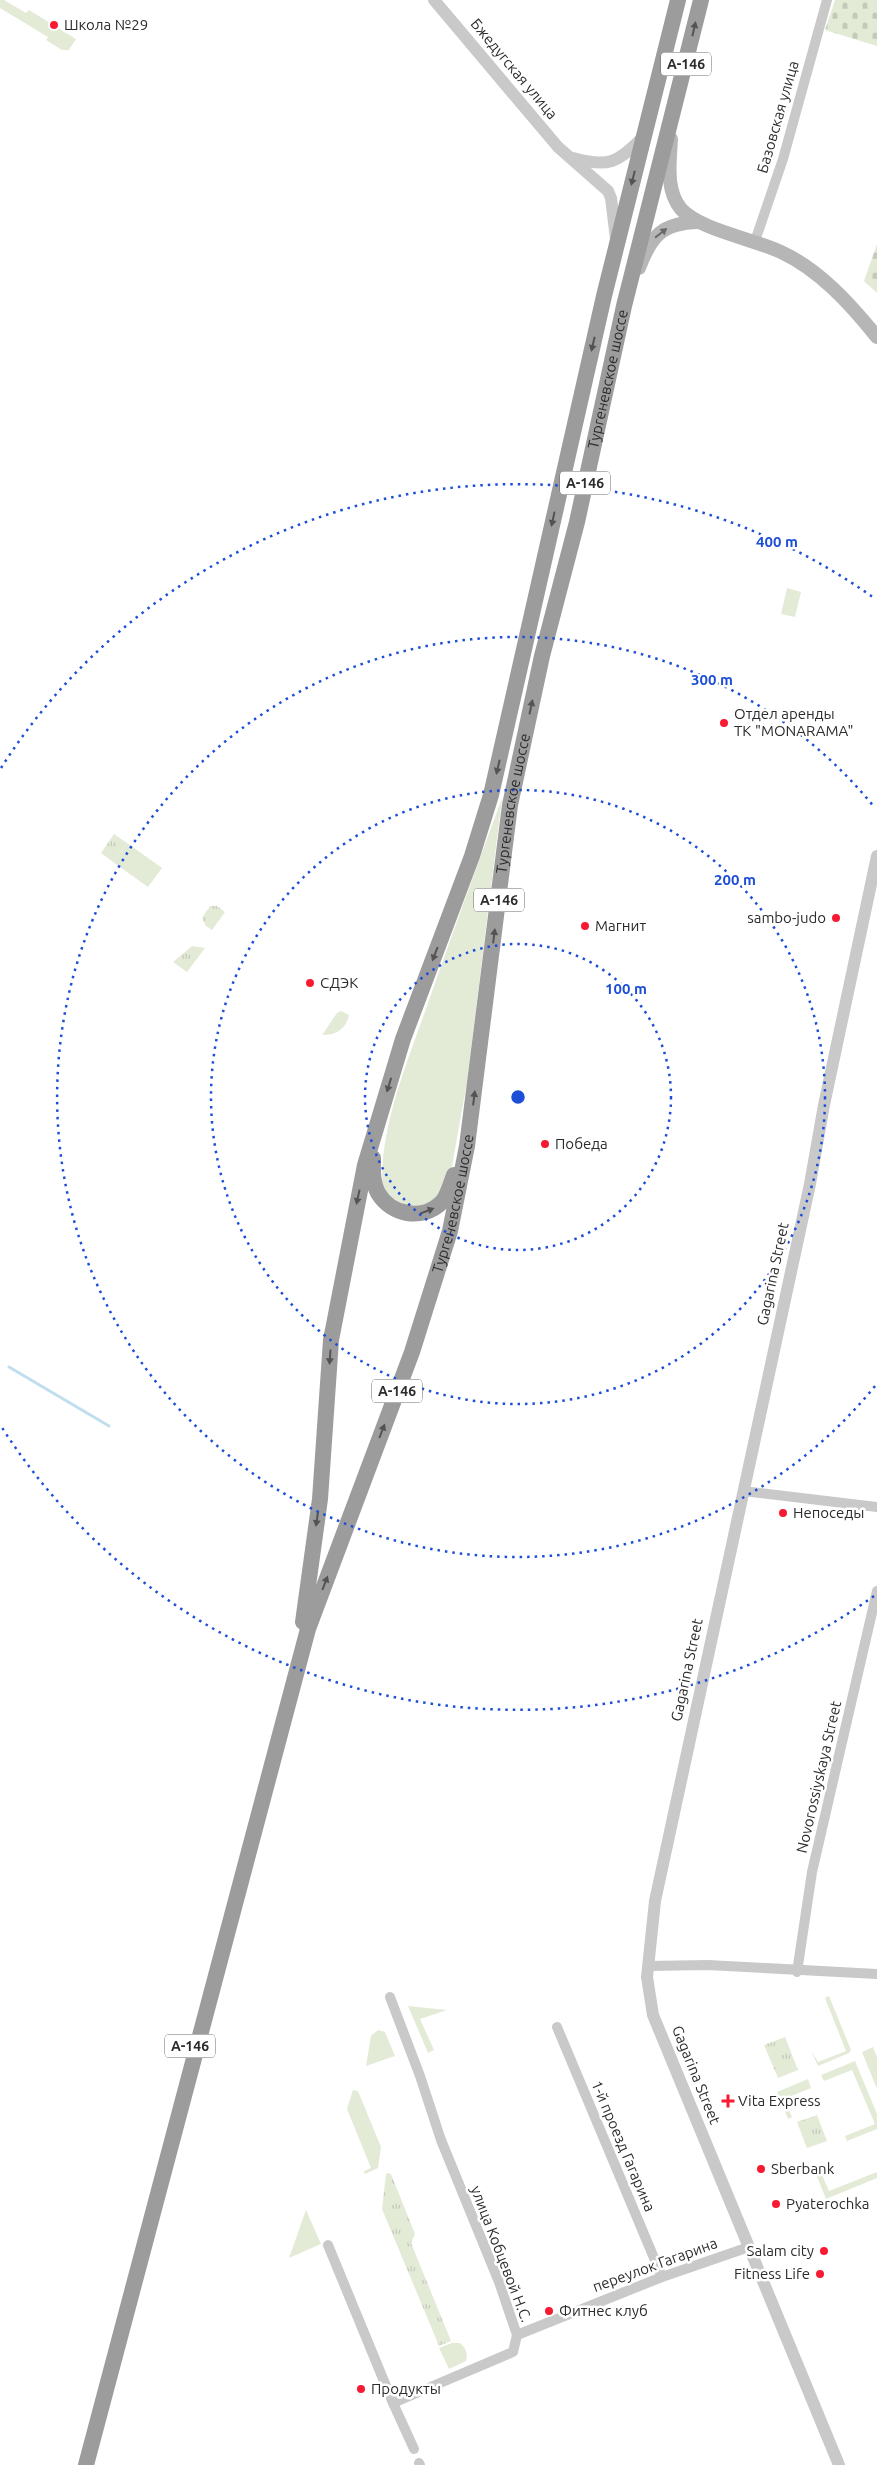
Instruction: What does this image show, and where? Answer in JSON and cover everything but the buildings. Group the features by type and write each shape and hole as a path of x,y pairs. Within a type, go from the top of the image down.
{"highway":[{"name":"Тургеневское шоссе","path":"305,1628 320,1499 331,1340 349,1237 374,1132 403,1039 472,856 491,796 617,245 678,0"},
{"name":"Тургеневское шоссе","path":"305,1628 412,1352 450,1231 468,1146 510,805 540,665 577,522 624,306 671,128 701,0"},
{"name":"А-146","path":"374,1132 373,1178 378,1192 389,1206 407,1214 426,1213 442,1203 468,1146"},
{"name":"А-146","path":"78,2465 305,1628"},
{"name":"А-146","path":"86,2465 305,1628"}],"main road":[{"path":"671,128 669,177 672,191 681,208 698,222 755,241 781,252 806,266 836,292 877,337"},
{"path":"624,306 643,258 659,232 682,223 698,222"}],"street":[{"name":"Бжедугская улица","path":"434,0 548,135 570,158 608,191 612,198 617,245"},
{"name":"Базовская улица","path":"755,241 783,158 827,0"},
{"path":"570,158 591,163 611,163 627,154 643,137"},
{"name":"Gagarina Street","path":"838,2465 653,2015 648,1994 648,1966 654,1901 808,1192 824,1105 877,856"},
{"path":"743,1491 877,1507"},
{"name":"Novorossiyskaya Street","path":"797,1972 812,1872 877,1591"},
{"path":"648,1966 708,1965 797,1972 877,1974"},
{"name":"улица Кобцевой Н.С.","path":"390,1997 420,2076 440,2140 499,2282 517,2335 513,2352 393,2403"},
{"name":"1-й проезд Гагарина","path":"557,2027 662,2277"},
{"path":"328,2246 414,2449"},
{"name":"переулок Гагарина","path":"517,2335 662,2277 749,2247"}],"green space":[{"path":"0,0 4,0 26,13 29,10 76,39 69,50 62,50 46,40 48,37 0,8"},
{"path":"835,0 877,0 877,46 825,30"},
{"path":"877,244 877,293 864,281"},
{"path":"787,588 801,592 795,617 781,614"},
{"path":"502,798 467,1082 452,1166 436,1199 424,1208 408,1210 383,1190 382,1168 390,1120 412,1047"},
{"path":"114,834 127,843 113,862 101,853"},
{"path":"127,843 162,868 148,887 113,862"},
{"path":"210,906 217,906 225,912 212,930 206,926 202,918"},
{"path":"192,946 205,948 187,972 173,962"},
{"path":"341,1011 349,1015 346,1024 332,1034 322,1035 337,1013"},
{"path":"829,1996 851,2050 849,2053 818,2066 811,2050 818,2062 846,2051 825,1998"},
{"path":"408,2006 447,2010 420,2019 434,2050 428,2053"},
{"path":"378,2030 385,2032 395,2056 366,2066 371,2036"},
{"path":"785,2037 798,2070 778,2078 764,2045"},
{"path":"873,2047 877,2057 877,2089 862,2052"},
{"path":"855,2061 877,2114 877,2129 847,2141 845,2136 875,2124 852,2070 824,2081 821,2075"},
{"path":"808,2079 811,2088 784,2099 792,2117 788,2119 777,2092"},
{"path":"353,2090 358,2091 381,2147 378,2168 365,2174 364,2171 371,2168 347,2109"},
{"path":"817,2115 827,2141 807,2148 797,2122"},
{"path":"819,2168 829,2191 877,2172 877,2178 826,2199 814,2169"},
{"path":"386,2174 391,2174 415,2234 411,2243 451,2341 439,2346 382,2209"},
{"path":"306,2210 321,2244 289,2258"},
{"path":"452,2343 460,2343 462,2345 466,2351 467,2358 466,2361 449,2369 439,2348"}],"waterway":[{"path":"9,1367 109,1426"}],"place":[{"name":"Школа №29","path":"54,25"},
{"name":"Отдел аренды ТК \"MONARAMA\"","path":"724,723"},
{"name":"sambo-judo","path":"836,918"},
{"name":"Магнит","path":"585,926"},
{"name":"СДЭК","path":"310,983"},
{"name":"Победа","path":"545,1144"},
{"name":"Непоседы","path":"783,1513"},
{"name":"Vita Express","path":"728,2101"},
{"name":"Sberbank","path":"761,2169"},
{"name":"Pyaterochka","path":"776,2204"},
{"name":"Salam city","path":"824,2251"},
{"name":"Fitness Life","path":"820,2274"},
{"name":"Фитнес клуб","path":"549,2311"},
{"name":"Продукты","path":"361,2389"}]}
